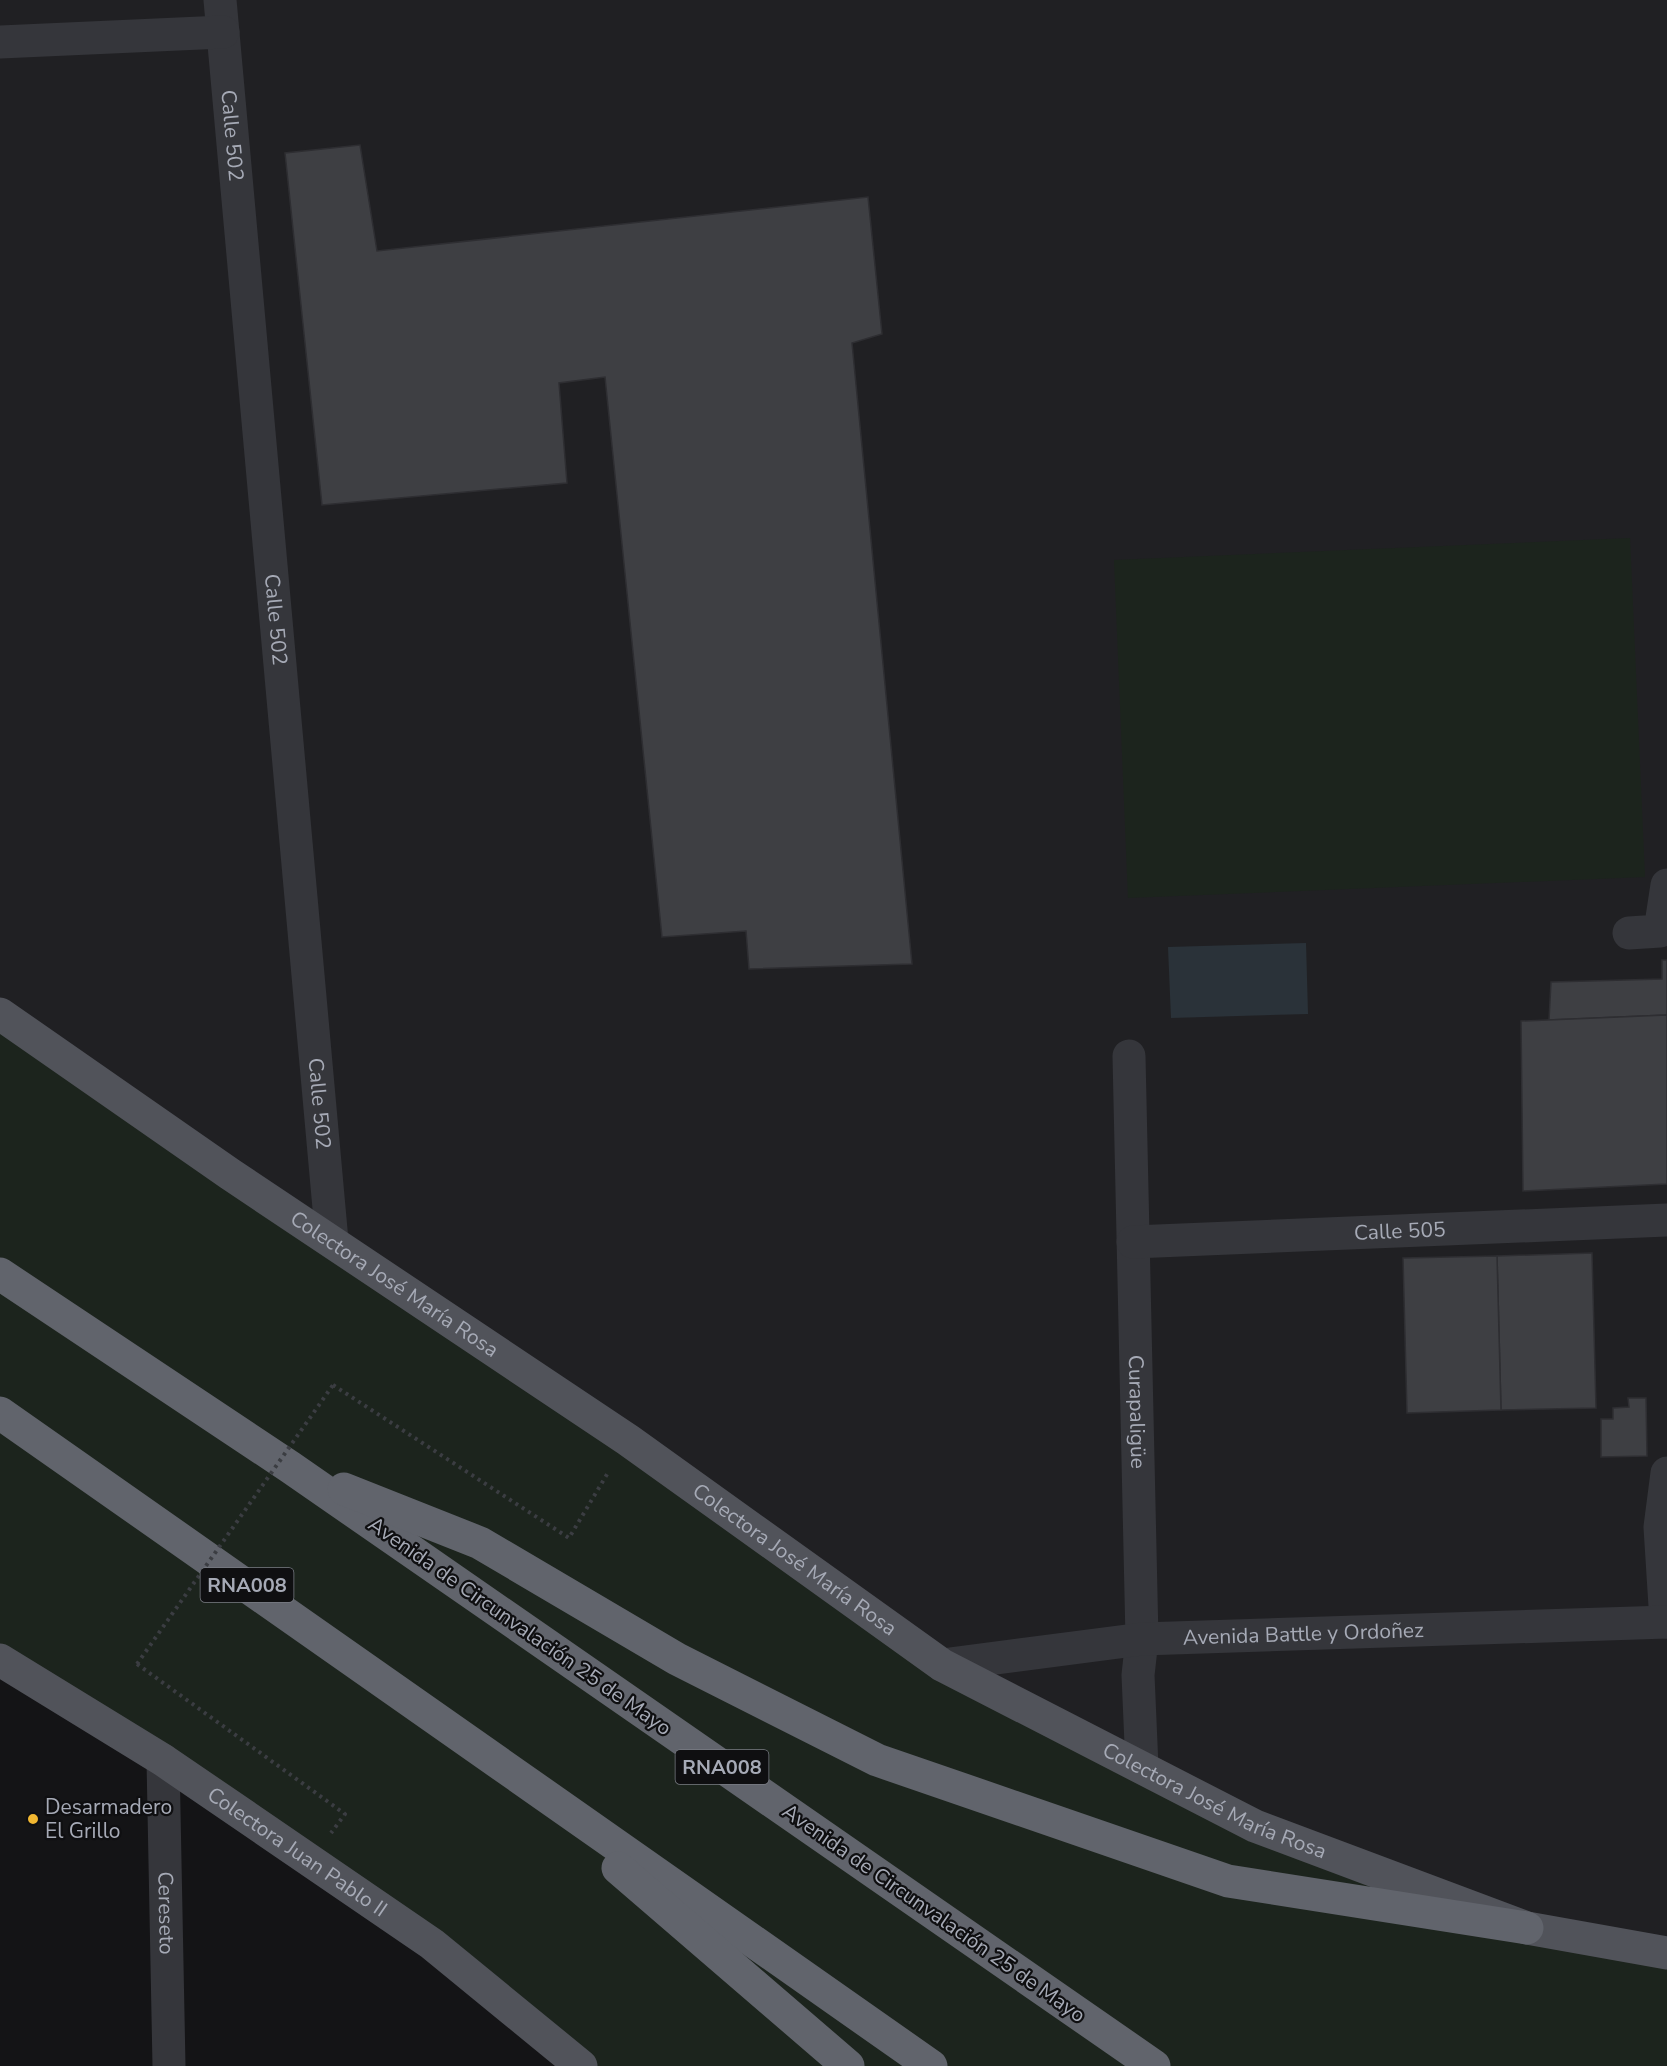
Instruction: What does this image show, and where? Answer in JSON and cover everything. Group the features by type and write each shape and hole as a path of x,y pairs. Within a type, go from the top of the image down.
{"highway":[{"name":"Avenida de Circunvalación 25 de Mayo","path":"0,1274 290,1467 1154,2066"},
{"name":"RNA008","path":"0,1413 931,2066"},
{"path":"290,1467 480,1543 677,1659 877,1760 1228,1881 1527,1928"},
{"path":"469,1740 848,2066"}],"main road":[{"name":"Colectora José María Rosa","path":"0,1014 628,1440 942,1665 1255,1826 1527,1928 1667,1953"},
{"name":"Colectora Juan Pablo II","path":"9,1671 163,1760 432,1944 581,2066"}],"street":[{"name":"Calle 502","path":"220,0 332,1241"},
{"path":"0,42 223,32"},
{"path":"1629,933 1660,931 1667,885"},
{"name":"Curapaligüe","path":"1129,1056 1142,1639 1137,1675 1142,1767"},
{"name":"Calle 505","path":"1133,1242 1667,1220"},
{"path":"1666,1622 1660,1527 1667,1473"},
{"name":"Avenida Battle y Ordoñez","path":"942,1665 1142,1639 1666,1622"},
{"name":"Cereseto","path":"163,1760 169,2066"}],"path":[{"path":"345,1814 137,1664 333,1385 569,1538 628,1440"}],"shaded area":[{"path":"0,0 1667,0 1667,1953 1527,1928 1043,1716 0,1014"},
{"path":"1630,538 1645,877 1128,898 1114,560"},
{"path":"1306,943 1308,1014 1171,1018 1168,947"},
{"path":"0,1014 1043,1716 1527,1928 1667,1953 1667,2066 581,2066 0,1660"}],"building":[{"path":"360,145 377,251 868,197 882,334 852,343 912,964 749,969 746,931 662,937 605,377 559,383 567,483 322,505 285,153"},
{"path":"1662,960 1667,960 1667,1015 1549,1020 1551,982 1662,979"},
{"path":"1667,1015 1667,1184 1523,1191 1521,1021"},
{"path":"1592,1253 1596,1408 1501,1410 1497,1256"},
{"path":"1497,1256 1501,1410 1407,1413 1403,1258"},
{"path":"1628,1398 1646,1398 1647,1456 1601,1457 1601,1419 1613,1419 1613,1408 1629,1407"}],"place":[{"name":"Desarmadero El Grillo","path":"33,1819"}]}
